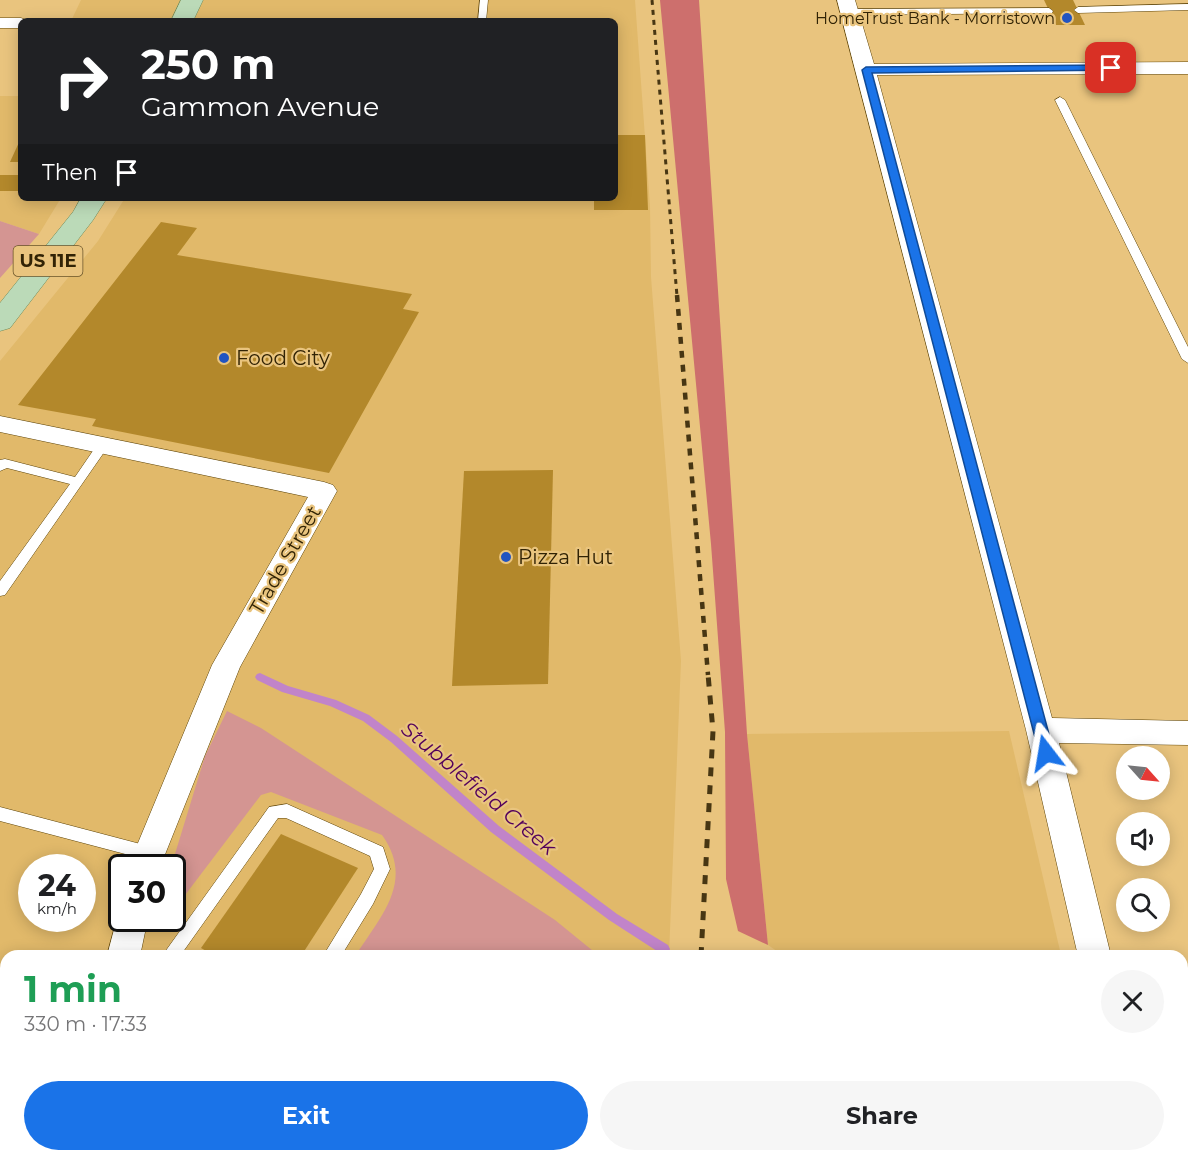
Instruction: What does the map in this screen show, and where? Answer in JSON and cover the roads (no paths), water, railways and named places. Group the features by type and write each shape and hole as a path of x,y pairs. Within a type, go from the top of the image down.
{"main road":[{"path":"183,18 192,0"},
{"name":"US 11E","path":"0,322 84,215 92,201"}],"street":[{"path":"847,6 1041,730 1094,950"},
{"path":"0,23 18,23"},
{"path":"866,70 1188,68"},
{"name":"Trade Street","path":"0,424 324,491 226,665 148,854"},
{"path":"1041,730 1188,733"},
{"path":"124,950 129,932"}],"lane":[{"path":"482,18 484,0"},
{"path":"847,6 1049,11"},
{"path":"1078,10 1188,7"},
{"path":"1060,100 1188,358"},
{"path":"0,591 104,445"},
{"path":"0,467 4,463 78,482"},
{"path":"174,950 273,812 287,811 377,852 382,869 367,899 335,950"},
{"path":"0,814 127,854"}],"waterway":[{"name":"Stubblefield Creek","path":"260,677 285,689 333,703 366,718 394,739 495,829 613,917 664,949"}],"railway":[{"path":"652,0 677,296"},
{"path":"677,295 708,675"},
{"path":"701,950 713,731 708,674"}],"place":[{"name":"HomeTrust Bank - Morristown","path":"1067,18"},
{"name":"Food City","path":"224,358"},
{"name":"Pizza Hut","path":"506,557"}]}
